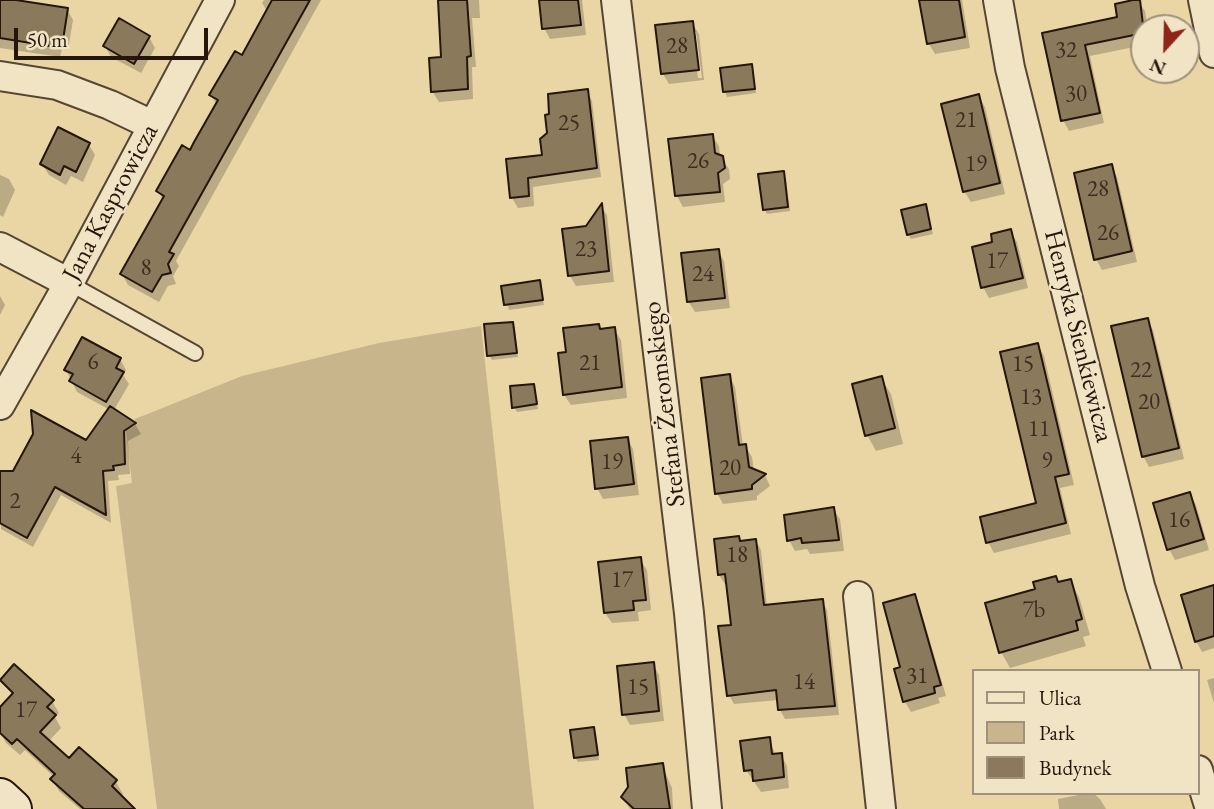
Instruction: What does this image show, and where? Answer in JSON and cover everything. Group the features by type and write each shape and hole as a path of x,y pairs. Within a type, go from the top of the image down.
{"street":[{"name":"Jana Kasprowicza","path":"0,405 69,283 220,0"},
{"name":"Stefana Żeromskiego","path":"616,0 681,544 707,809"},
{"name":"Henryka Sienkiewicza","path":"998,0 1010,68 1140,586 1166,669"},
{"path":"1203,0 1214,53"},
{"path":"0,76 57,85 110,105 152,125"},
{"path":"0,247 69,283"},
{"path":"858,596 881,809"},
{"path":"1200,776 1210,809"},
{"path":"0,798 12,809"}],"lane":[{"path":"69,283 195,353"}],"green space":[{"path":"481,326 534,809 157,809 116,486 132,483 126,431 135,426 135,419 242,376 379,343"}],"building":[{"path":"0,0 68,8 63,40 56,39 55,47 0,38"},
{"path":"272,0 310,0 169,252 174,254 168,264 171,273 162,275 152,292 120,274 164,196 156,191 182,145 190,150 218,100 209,95 235,51 242,55"},
{"path":"438,0 467,0 471,56 467,57 468,89 431,92 429,58 441,57"},
{"path":"539,0 578,0 581,25 542,29"},
{"path":"919,0 959,0 965,37 927,44"},
{"path":"1140,0 1142,14 1130,14 1130,36 1085,45 1100,113 1061,121 1042,33 1117,17 1115,4"},
{"path":"119,18 150,36 134,64 103,46"},
{"path":"693,21 699,70 661,74 655,25"},
{"path":"752,64 755,89 723,92 720,68"},
{"path":"588,89 597,168 528,178 529,196 510,198 506,159 542,155 540,139 547,133 545,115 549,114 548,94"},
{"path":"979,94 1000,183 963,192 941,104"},
{"path":"58,127 90,143 76,172 64,166 60,175 40,164"},
{"path":"713,134 715,153 723,156 725,168 718,173 720,192 675,196 668,139"},
{"path":"1112,164 1132,251 1094,260 1074,173"},
{"path":"784,171 788,207 763,210 758,174"},
{"path":"602,203 609,271 568,276 562,229 586,226"},
{"path":"926,204 931,229 907,235 901,210"},
{"path":"1011,229 1023,278 981,288 972,247 992,242 991,234"},
{"path":"719,249 725,298 687,302 681,253"},
{"path":"540,280 543,300 504,305 501,286"},
{"path":"1148,318 1179,448 1142,457 1111,326"},
{"path":"513,322 517,353 487,356 484,324"},
{"path":"599,324 600,329 615,327 622,387 563,395 558,353 566,352 563,328"},
{"path":"82,337 121,358 116,368 124,372 106,402 69,381 73,374 64,370"},
{"path":"1038,343 1069,474 1055,477 1066,523 986,543 980,517 1036,503 1000,352"},
{"path":"730,374 739,445 746,444 749,467 766,474 752,485 752,489 715,494 701,378"},
{"path":"882,376 895,428 865,436 852,384"},
{"path":"534,384 537,404 512,408 510,386"},
{"path":"110,406 136,423 124,431 125,464 113,466 114,470 103,471 106,515 55,487 27,538 0,523 0,471 13,471 33,434 31,410 86,440"},
{"path":"628,437 634,484 595,489 590,441"},
{"path":"1190,492 1204,539 1167,550 1153,503"},
{"path":"834,507 839,540 802,543 801,538 787,541 784,515"},
{"path":"739,536 740,541 756,539 764,605 823,599 835,706 778,710 776,690 727,696 718,626 731,625 725,574 718,575 714,539"},
{"path":"641,557 646,600 633,601 634,610 604,613 598,562"},
{"path":"1056,576 1058,582 1071,579 1082,619 1076,621 1078,630 999,653 985,603 1035,589 1033,582"},
{"path":"1214,585 1214,636 1195,642 1181,595"},
{"path":"915,594 941,685 934,687 935,693 903,702 894,669 900,667 883,603"},
{"path":"654,662 659,711 622,715 617,666"},
{"path":"14,664 54,700 47,707 56,715 40,732 69,758 79,747 117,780 112,786 135,809 84,809 50,779 55,774 17,739 12,744 0,733 0,707 13,693 0,680"},
{"path":"594,727 598,755 574,758 570,730"},
{"path":"770,737 772,754 782,753 784,777 753,781 752,770 744,771 740,741"},
{"path":"663,763 670,809 634,809 621,797 628,787 626,768"}]}
